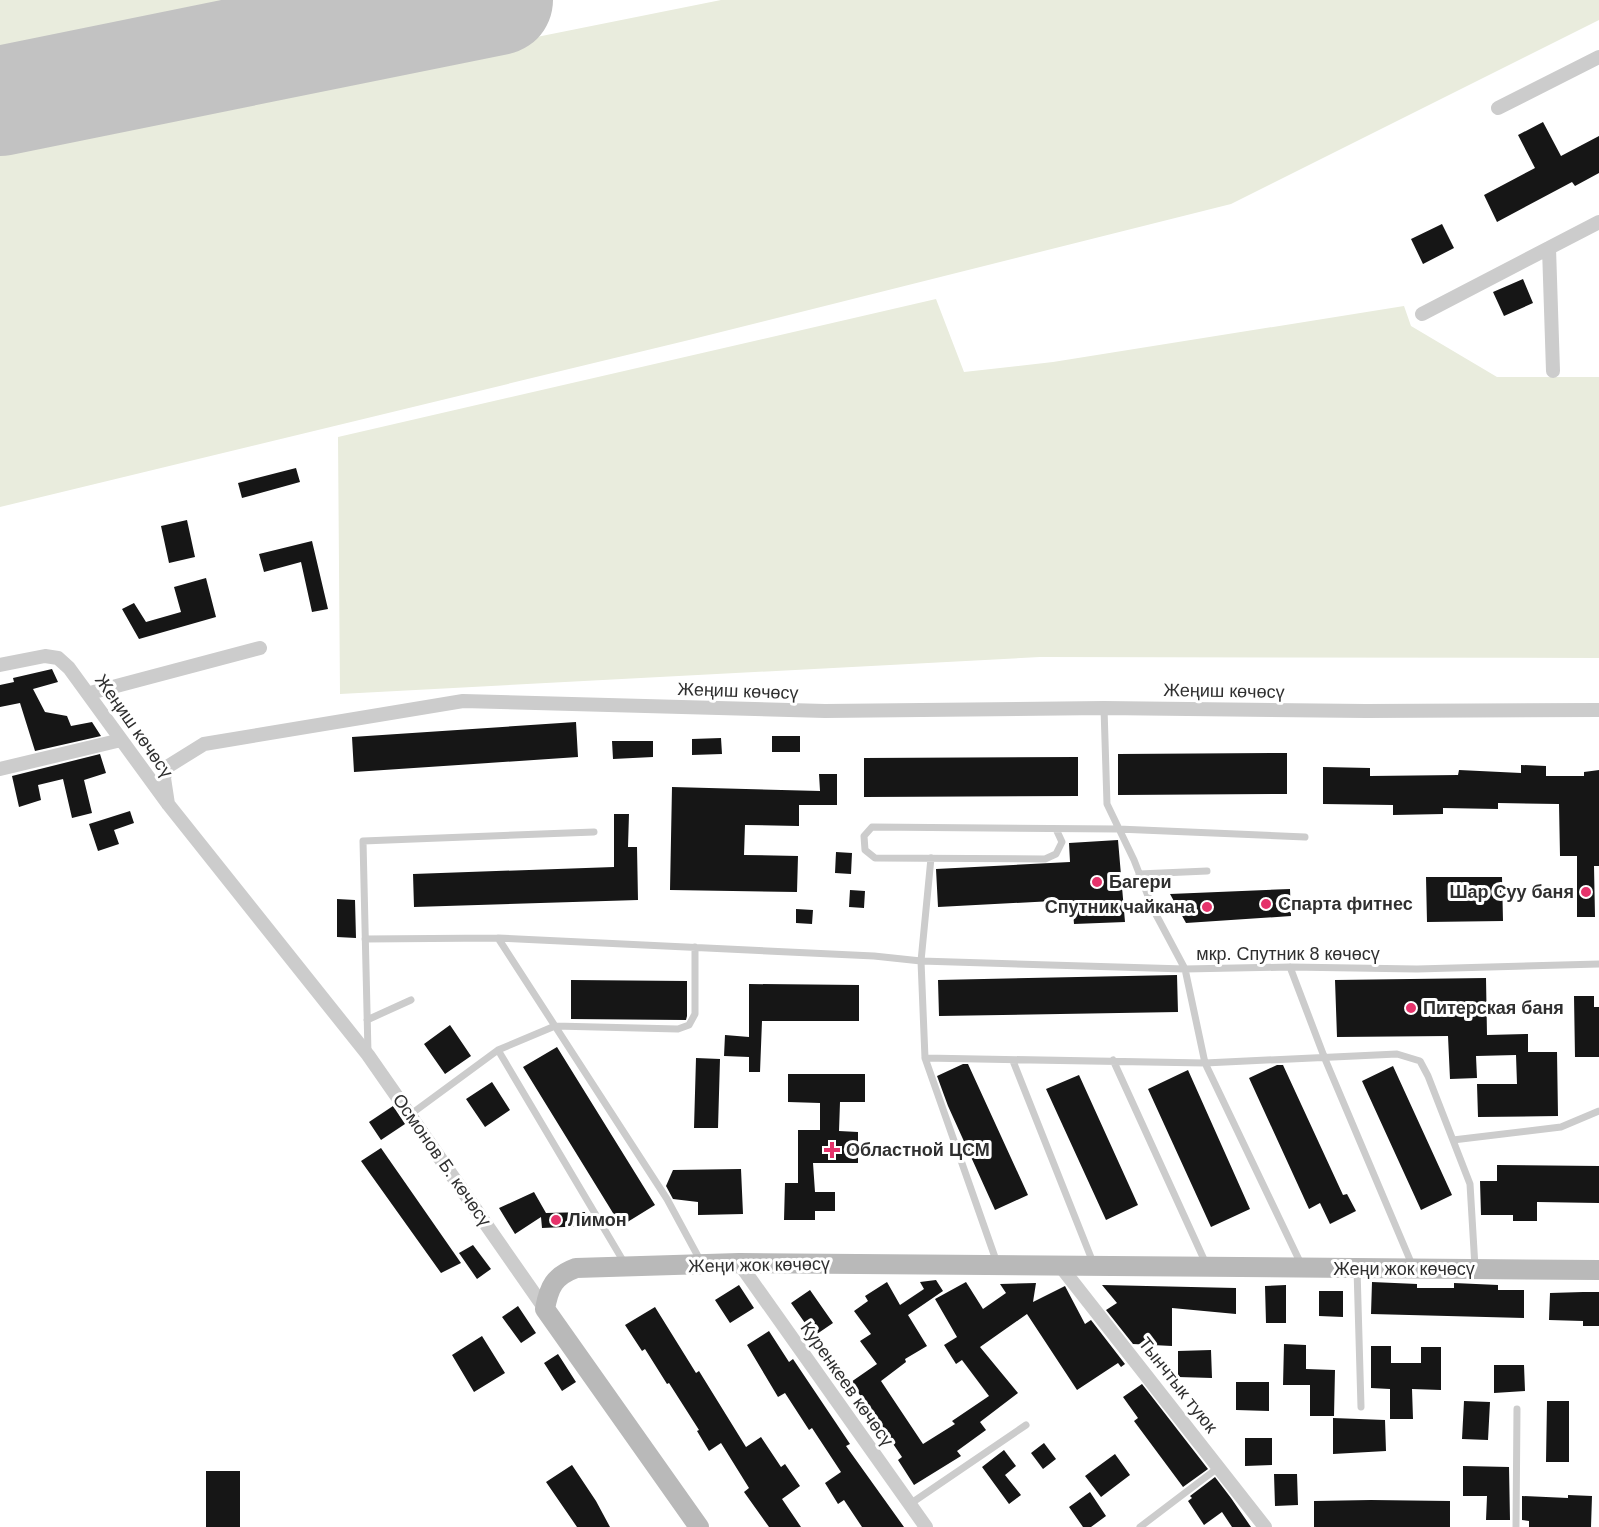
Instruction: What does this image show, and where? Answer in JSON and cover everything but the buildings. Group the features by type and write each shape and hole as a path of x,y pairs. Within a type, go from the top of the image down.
{"main road":[{"name":"Жеңи жок көчөсү","path":"545,1309 549,1288 561,1274 576,1268 738,1263 1599,1270"},
{"name":"Осмонов Б. көчөсү","path":"545,1309 699,1527"}],"street":[{"path":"1498,108 1599,57"},
{"path":"1422,314 1599,222"},
{"path":"1549,248 1552,371"},
{"path":"90,693 260,648"},
{"name":"Жеңиш көчөсү","path":"0,665 26,659 58,658 90,693 168,804"},
{"name":"Жеңиш көчөсү","path":"168,804 164,778 166,767 204,744 463,701 825,711 1104,708 1366,711 1599,710"},
{"path":"0,769 121,740"},
{"name":"Осмонов Б. көчөсү","path":"168,804 368,1055 545,1309"},
{"name":"Куренкеев көчөсү","path":"738,1263 926,1527"},
{"name":"Тынчтык туюк","path":"1061,1267 1265,1527"}],"lane":[{"name":"мкр. Спутник 8 көчөсү","path":"1104,708 1107,804 1153,909 1185,969 1290,967 1418,969 1599,964"},
{"path":"1056,829 1062,842 1056,854 1045,859 875,858 865,850 864,836 872,827 1118,829 1305,837"},
{"path":"368,1055 363,841 594,832"},
{"path":"931,858 921,961 925,1058 998,1265"},
{"path":"1139,874 1207,871"},
{"path":"365,939 498,938 874,956 921,961 1185,969 1205,1063 1304,1269"},
{"path":"498,938 667,1199 702,1265"},
{"path":"411,1114 498,1050 555,1026 678,1029 689,1025 695,1014 695,947"},
{"path":"1290,967 1325,1059 1414,1269"},
{"path":"367,1020 411,1000"},
{"path":"498,1050 627,1267"},
{"path":"925,1058 1205,1063 1397,1054 1420,1061 1470,1184 1475,1269"},
{"path":"1013,1060 1095,1267"},
{"path":"1113,1060 1208,1268"},
{"path":"1453,1140 1562,1128 1599,1111"},
{"path":"1357,1269 1361,1407"},
{"path":"1516,1409 1516,1527"},
{"path":"910,1504 1026,1425"},
{"path":"1140,1527 1219,1467"}],"shaded area":[{"path":"0,0 275,0 0,56"},
{"path":"721,0 1599,0 1599,20 1231,204 689,340 0,507 0,145"},
{"path":"936,299 964,372 1053,362 1404,306 1411,326 1497,377 1599,377 1599,658 1040,657 340,694 338,437"}],"runway":[{"path":"0,101 498,0"}],"place":[{"name":"Багери","path":"1097,882"},
{"name":"Шар Суу баня","path":"1586,892"},
{"name":"Спарта фитнес","path":"1266,904"},
{"name":"Спутник чайкана","path":"1207,907"},
{"name":"Питерская баня","path":"1411,1008"},
{"name":"Областной ЦСМ","path":"832,1150"},
{"name":"Лимон","path":"556,1220"}]}
